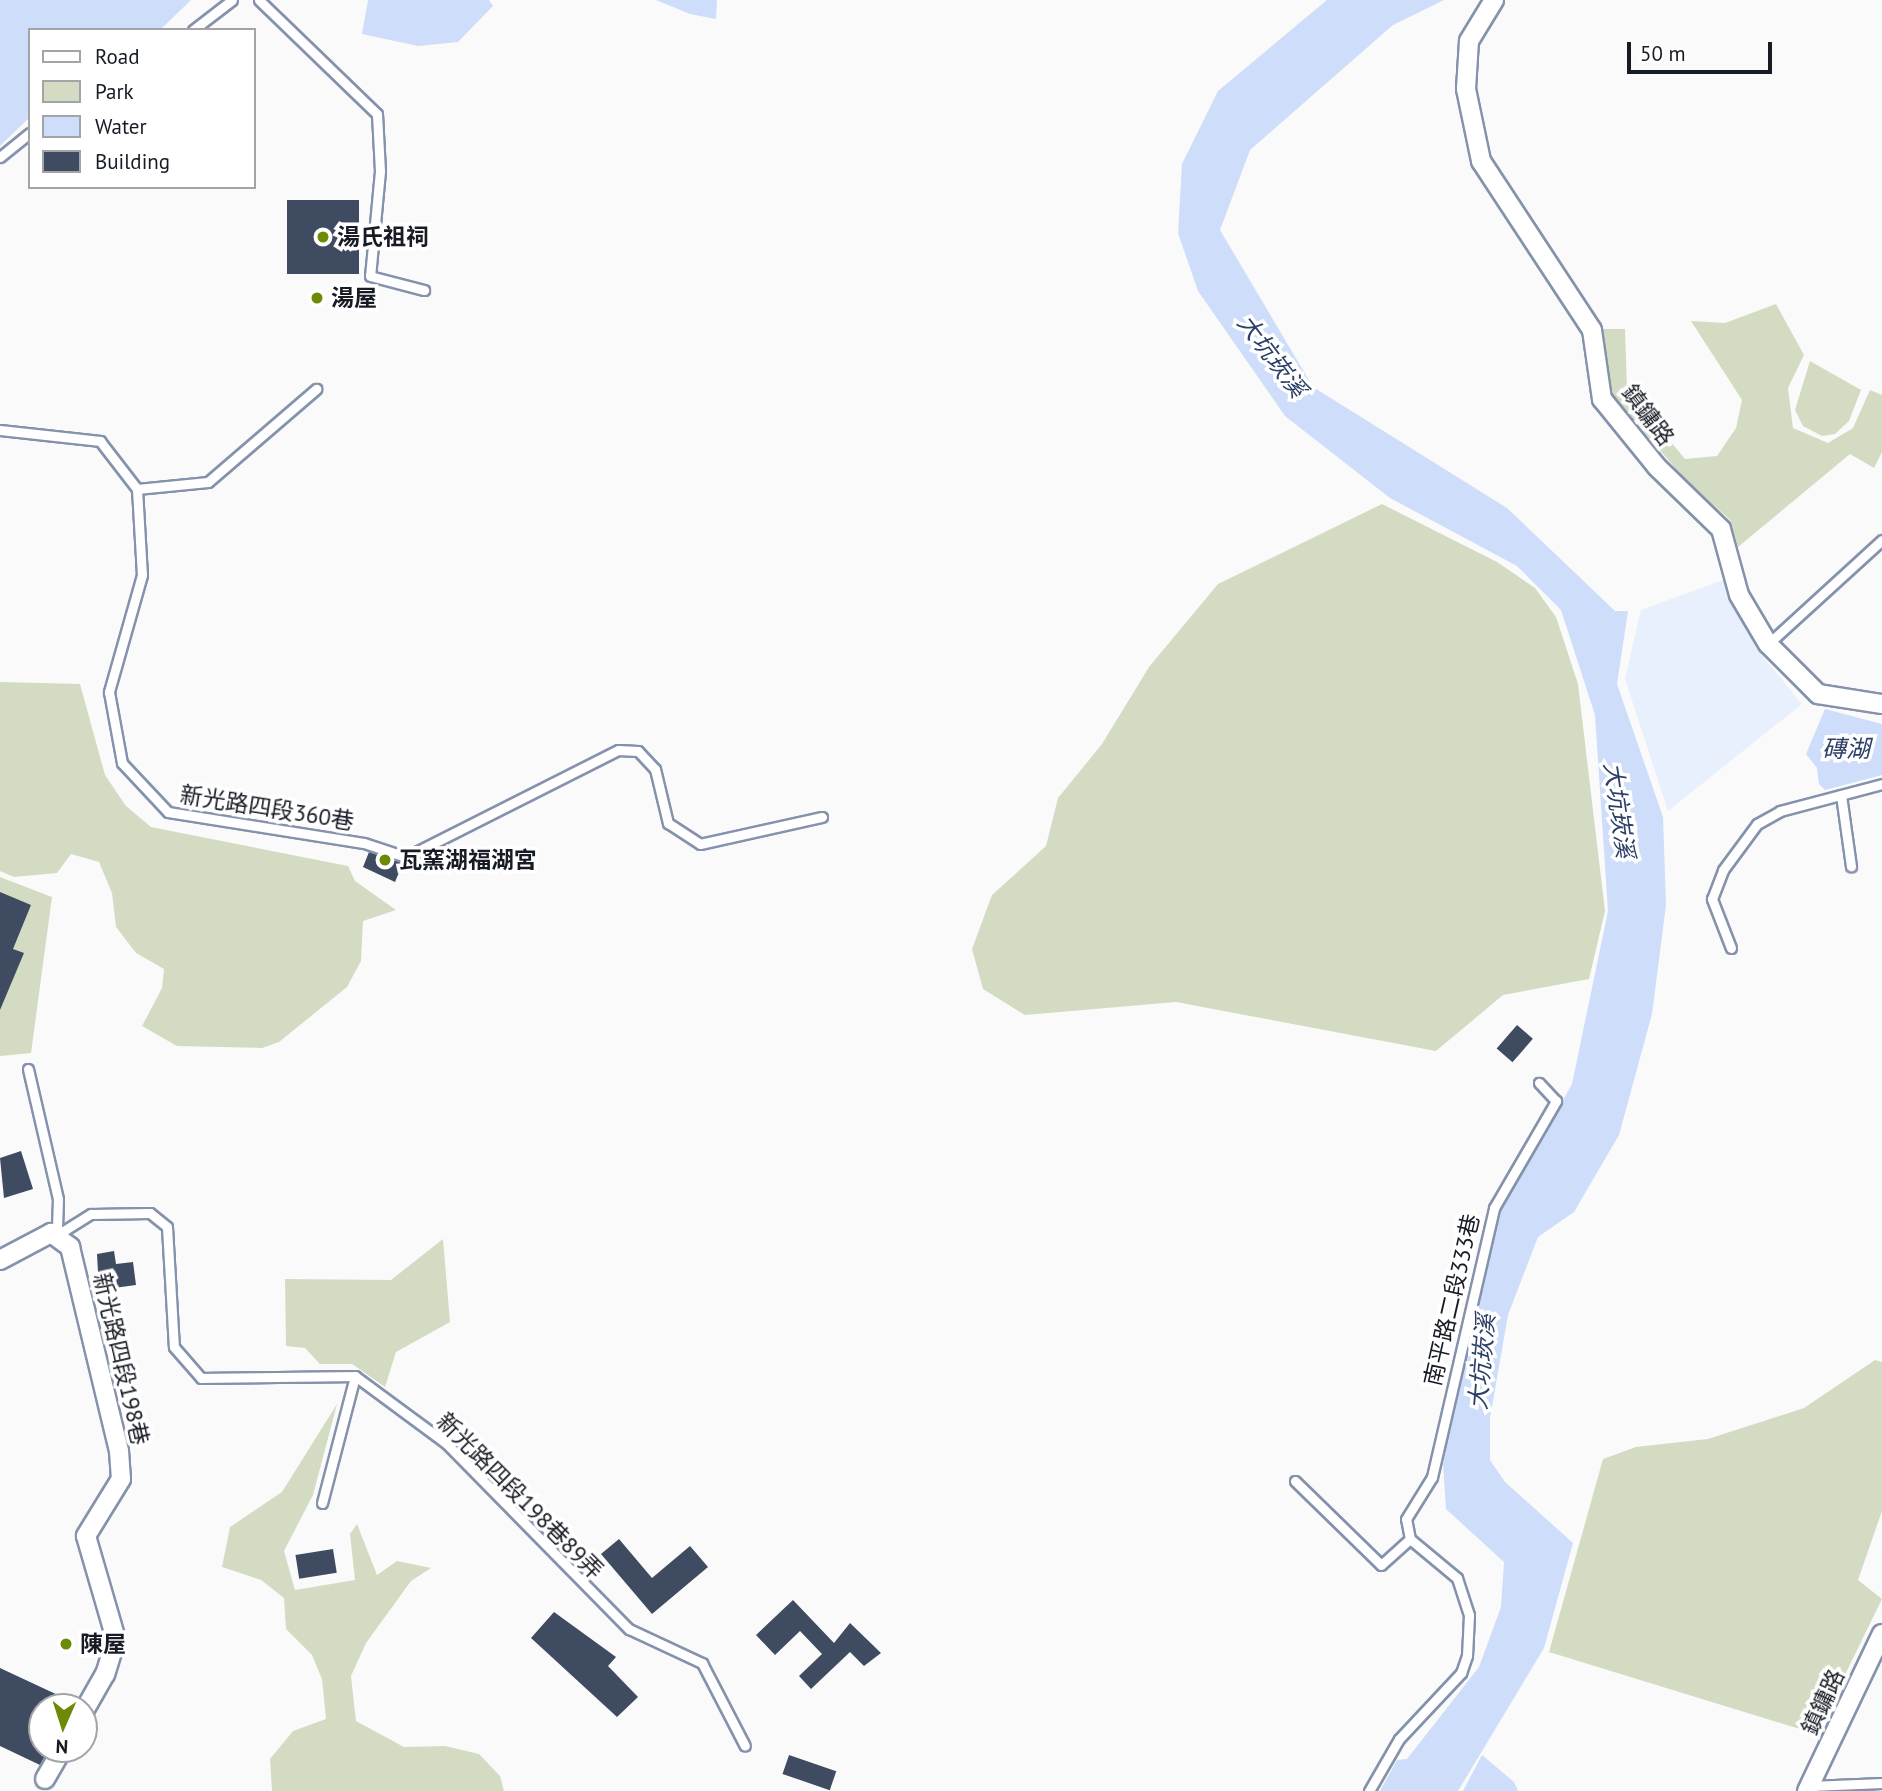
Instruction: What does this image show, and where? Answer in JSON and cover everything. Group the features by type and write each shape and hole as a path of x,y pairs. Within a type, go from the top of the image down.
{"street":[{"name":"鎮鏞路","path":"1494,0 1469,41 1467,65 1466,89 1481,160 1592,330 1602,399 1657,467 1721,529 1739,595 1768,644 1818,694 1882,704"},
{"path":"0,1260 51,1233 57,1235"},
{"name":"新光路四段198巷","path":"57,1235 70,1247 121,1479 86,1536 116,1639 106,1674 95,1693"},
{"name":"鎮鏞路","path":"1808,1789 1882,1634"},
{"path":"45,1779 54,1763"}],"lane":[{"path":"196,28 232,0"},
{"path":"259,0 377,114 380,172 370,276 424,290"},
{"path":"0,157 28,135"},
{"path":"0,430 100,441 138,489 208,482 316,389"},
{"name":"新光路四段360巷","path":"138,489 142,575 109,692 122,762 167,812 364,843 406,857 618,750 638,751 655,769 668,823 700,844 822,817"},
{"path":"1768,644 1882,540"},
{"path":"1731,948 1712,899 1723,870 1757,824 1780,811 1882,784"},
{"path":"1841,795 1851,866"},
{"path":"28,1069 58,1199 57,1235"},
{"name":"南平路二段333巷","path":"1410,1539 1406,1519 1432,1477 1494,1208 1556,1101 1539,1083"},
{"path":"57,1235 91,1214 124,1210 150,1213 167,1227 174,1346 201,1378 355,1376 322,1503"},
{"name":"新光路四段198巷89弄","path":"355,1376 446,1443 629,1629 702,1663 745,1746"},
{"path":"1295,1481 1381,1565 1410,1539 1457,1578 1469,1615 1467,1656 1461,1672 1399,1739 1369,1791"},
{"path":"1808,1789 1882,1783"}],"shaded area":[{"path":"1723,580 1756,648 1802,704 1668,811 1625,679 1641,610"}],"green space":[{"path":"1776,304 1804,355 1788,388 1793,428 1828,443 1853,428 1870,390 1882,395 1882,452 1874,468 1850,454 1738,547 1730,520 1682,476 1613,395 1601,329 1625,329 1627,389 1685,459 1717,456 1736,428 1742,400 1691,321 1725,323"},
{"path":"1810,361 1861,390 1849,421 1835,434 1822,436 1803,426 1795,410"},
{"path":"1382,504 1497,562 1535,588 1556,617 1578,684 1605,911 1589,979 1503,995 1436,1051 1176,1002 1025,1015 983,989 972,949 992,895 1046,846 1058,798 1102,744 1149,667 1218,584"},
{"path":"0,682 80,684 105,775 126,806 151,827 348,866 355,881 396,910 363,921 361,961 347,987 279,1042 262,1048 177,1046 142,1026 162,988 164,969 136,953 116,927 112,893 99,862 71,854 57,873 14,877 0,871"},
{"path":"0,877 52,897 31,1053 0,1056"},
{"path":"443,1239 450,1322 396,1352 385,1387 352,1364 320,1364 305,1348 286,1346 285,1279 391,1280"},
{"path":"1875,1360 1882,1362 1882,1511 1858,1580 1882,1599 1816,1734 1549,1652 1603,1459 1636,1447 1708,1439 1804,1408"},
{"path":"337,1404 313,1495 284,1551 295,1590 355,1580 350,1534 357,1524 377,1575 397,1561 431,1568 411,1581 366,1643 351,1676 356,1721 404,1747 445,1746 479,1754 500,1776 504,1791 272,1791 270,1759 293,1731 326,1719 322,1679 312,1655 286,1629 284,1598 261,1580 222,1567 230,1527 282,1492"}],"water":[{"path":"0,0 191,0 162,28 28,28 28,119 0,146"},
{"path":"368,0 489,0 493,6 458,42 418,46 362,34"},
{"path":"656,0 717,0 716,19 690,14"},
{"name":"大坑崁溪","path":"1327,0 1444,0 1393,25 1250,150 1220,230 1313,387 1507,508 1615,611 1628,611 1617,684 1663,817 1666,905 1652,1014 1619,1135 1574,1212 1538,1237 1508,1315 1490,1418 1490,1460 1505,1482 1573,1543 1544,1648 1458,1791 1380,1791 1397,1760 1407,1759 1479,1667 1501,1607 1504,1562 1446,1509 1443,1464 1479,1281 1501,1210 1572,1084 1608,911 1595,715 1561,610 1517,566 1390,498 1285,416 1198,291 1178,233 1182,164 1218,91"},
{"name":"磚湖","path":"1825,709 1882,724 1882,775 1825,790 1819,784 1817,768 1806,754"},
{"path":"1482,1755 1514,1782 1518,1791 1463,1791"}],"building":[{"name":"湯氏祖祠","path":"287,200 359,200 359,274 287,274"},
{"path":"369,852 403,863 395,882 363,867"},
{"path":"0,892 31,905 13,949 24,953 0,1010"},
{"path":"1517,1025 1533,1039 1513,1062 1497,1048"},
{"path":"21,1151 33,1189 4,1198 0,1158"},
{"path":"114,1251 116,1264 133,1262 136,1285 99,1290 97,1254"},
{"path":"619,1539 652,1578 690,1546 708,1567 652,1614 601,1554"},
{"path":"333,1549 337,1573 299,1579 295,1555"},
{"path":"793,1600 834,1643 850,1623 881,1653 864,1666 850,1652 811,1689 799,1676 822,1654 800,1631 775,1655 756,1635"},
{"path":"554,1612 616,1657 608,1666 638,1697 617,1717 531,1638"},
{"path":"0,1668 54,1693 28,1693 28,1759 0,1746"},
{"path":"789,1755 836,1771 830,1790 782,1774"}],"place":[{"name":"湯氏祖祠","path":"323,237"},
{"name":"湯屋","path":"317,298"},
{"name":"瓦窯湖福湖宮","path":"385,860"},
{"name":"陳屋","path":"66,1644"}]}
